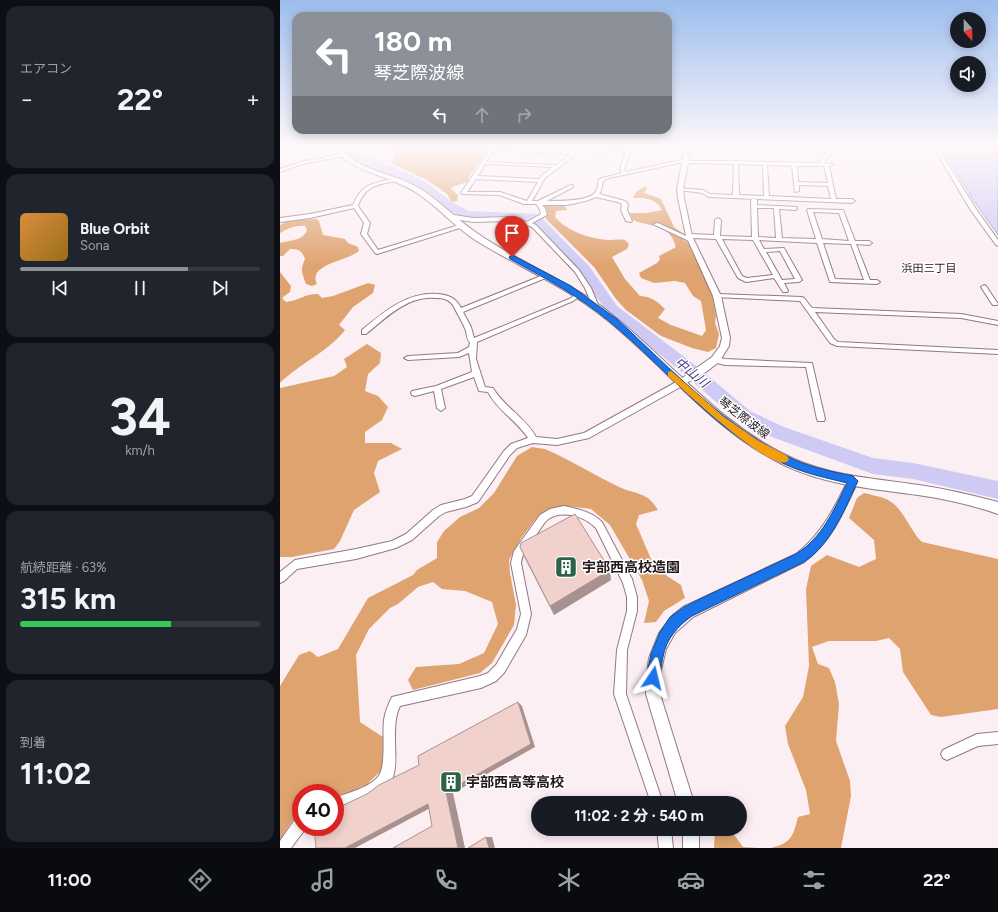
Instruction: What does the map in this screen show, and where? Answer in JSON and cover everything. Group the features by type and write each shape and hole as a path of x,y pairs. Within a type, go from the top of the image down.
{"main road":[{"name":"琴芝際波線","path":"413,188 477,237 579,295 596,307 614,321 721,419 771,453 817,472 853,481 958,496 998,508"}],"street":[{"path":"355,206 358,196 363,189 368,188"},
{"path":"467,188 464,193 500,194 529,202 567,203 584,200 596,194 600,188"},
{"path":"529,202 537,188"},
{"path":"540,203 568,188"},
{"path":"736,188 736,196"},
{"path":"766,188 767,197"},
{"path":"832,188 834,200"},
{"path":"960,188 976,215 998,244"},
{"path":"280,578 295,564 356,554 393,545 409,537 436,513 444,508 466,503 475,499 507,453 514,446 534,440 557,442 586,436 690,377 716,360 726,344 726,338 716,296 690,238 680,189 703,192 709,195 852,201"},
{"path":"596,194 626,204 624,210 629,221"},
{"path":"448,216 473,220 514,219 530,222 544,215 540,203"},
{"path":"785,291 755,239 754,203 776,207 795,208"},
{"path":"280,220 316,215 355,206"},
{"path":"355,206 367,223 364,234 377,252 461,226"},
{"path":"776,207 779,240"},
{"path":"868,282 841,210 810,210 832,281 868,282 877,282"},
{"path":"718,220 717,235 740,277 746,280 799,280 782,249 762,251"},
{"path":"530,222 573,266 585,284 596,307"},
{"path":"656,224 690,238 869,243"},
{"path":"459,310 546,276"},
{"path":"984,287 995,301"},
{"path":"364,332 401,304 417,297 435,295 450,298 467,323 473,345 476,373 482,389 490,390 512,417 532,435 534,440"},
{"path":"408,358 459,355 466,353 473,345 579,295"},
{"path":"716,296 802,299 832,341 837,344 998,352"},
{"path":"810,310 961,316 998,323"},
{"path":"716,360 725,362 809,365 821,419"},
{"path":"415,393 437,388 476,373"},
{"path":"437,388 441,408"},
{"path":"684,796 653,694 653,678 657,654 664,637 674,622 688,612 812,551 831,526 853,481"},
{"path":"344,800 372,789 384,781 388,774 388,726 392,707 396,701 481,682 492,677 500,669 522,631 526,614 516,563 517,554 543,518 553,512 564,510 579,513 593,519 599,525 628,582 632,597 632,611 622,650 620,694 655,796"},
{"path":"947,754 977,740 998,738"},
{"path":"283,848 292,836"},
{"path":"665,836 666,848"},
{"path":"691,836 691,848"}],"shaded area":[{"path":"438,188 452,188 451,189 458,195 457,201 452,202 447,194"},
{"path":"643,188 647,188 644,193 661,199 674,227 684,234 682,239 690,244 712,294 716,316 715,323 719,334 716,348 708,352 692,348 661,336 626,310 616,299 594,267 546,219 545,205 563,205 568,210 556,211 555,217 572,230 594,238 625,240 629,244 627,249 612,257 625,279 640,296 648,297 654,300 665,309 658,318 671,325 702,336 706,330 701,301 693,296 685,283 675,281 654,283 641,278 639,273 657,263 660,259 659,256 676,247 669,233 659,227 633,220 630,213 646,213 662,210 657,203 653,201 633,198 636,192"},
{"path":"966,188 998,188 998,235"},
{"path":"316,219 319,221 323,235 345,239 348,243 358,247 359,251 323,267 315,277 317,284 312,286 306,284 303,277 302,269 305,259 301,252 290,249 283,256 280,256 280,243 296,240 305,234 307,230 305,226 292,227 280,233 280,225 287,221"},
{"path":"280,272 291,286 290,292 282,298 286,302 313,294 318,294 322,298 333,296 368,283 375,285 373,293 353,307 339,325 345,330 338,338 296,369 280,383"},
{"path":"367,344 381,353 380,363 368,374 365,391 378,396 388,407 382,420 365,432 365,443 391,443 402,449 378,461 374,473 380,492 354,510 340,541 334,549 292,557 280,557 280,388 334,376 347,367 344,359"},
{"path":"532,447 545,449 625,490 641,494 650,500 658,510 639,515 636,524 651,559 667,576 681,585 685,598 664,611 656,622 644,623 649,601 642,580 610,525 591,509 567,506 538,516 522,537 509,560 516,605 514,625 492,663 480,673 413,690 408,680 416,667 459,664 484,653 498,624 492,602 465,591 442,589 433,582 418,587 398,604 390,608 369,629 356,655 360,722 383,737 382,770 366,785 344,794 344,784 292,784 292,821 280,840 280,686 299,655 310,651 318,657 338,649 368,598 413,575 417,570 437,558 437,542 444,531 460,517 479,508 494,493 517,456"},
{"path":"864,493 892,502 922,542 998,559 998,709 941,717 931,715 903,672 900,649 889,638 876,641 829,641 812,647 818,664 829,668 835,682 839,704 836,741 850,781 851,796 841,848 771,848 783,844 790,838 793,834 798,817 810,814 806,790 788,744 785,726 803,697 809,666 806,589 811,566 827,555 859,567 876,559 874,540 849,518 857,498"},
{"path":"715,836 735,836 743,847 759,848 714,848"}],"building":[{"name":"宇部西高校造園","path":"575,514 610,570 550,606 520,547 521,543"},
{"name":"宇部西高等高校","path":"518,702 531,744 446,792 458,848 393,848 432,826 428,804 345,848 316,848 315,836 344,836 344,805 367,794 379,785 419,765 418,756"},
{"path":"486,837 489,848 468,848"}],"waterway":[{"name":"中山川","path":"427,188 458,211 465,214 480,217 534,217 584,269 612,309 689,369 744,416 778,432 873,466 913,471 998,490"}],"slow traffic":[{"path":"671,374 721,419 753,443 784,459"}],"place":[{"name":"宇部西高校造園","path":"566,567"},
{"name":"宇部西高等高校","path":"451,782"}],"district":[{"name":"浜田三丁目","path":"929,268"}],"route":[{"path":"512,257 568,288 596,307 614,321 721,419 753,443 792,463 817,472 853,481 831,526 822,540 812,551 708,601 674,622 664,637 657,654 653,678"}]}
